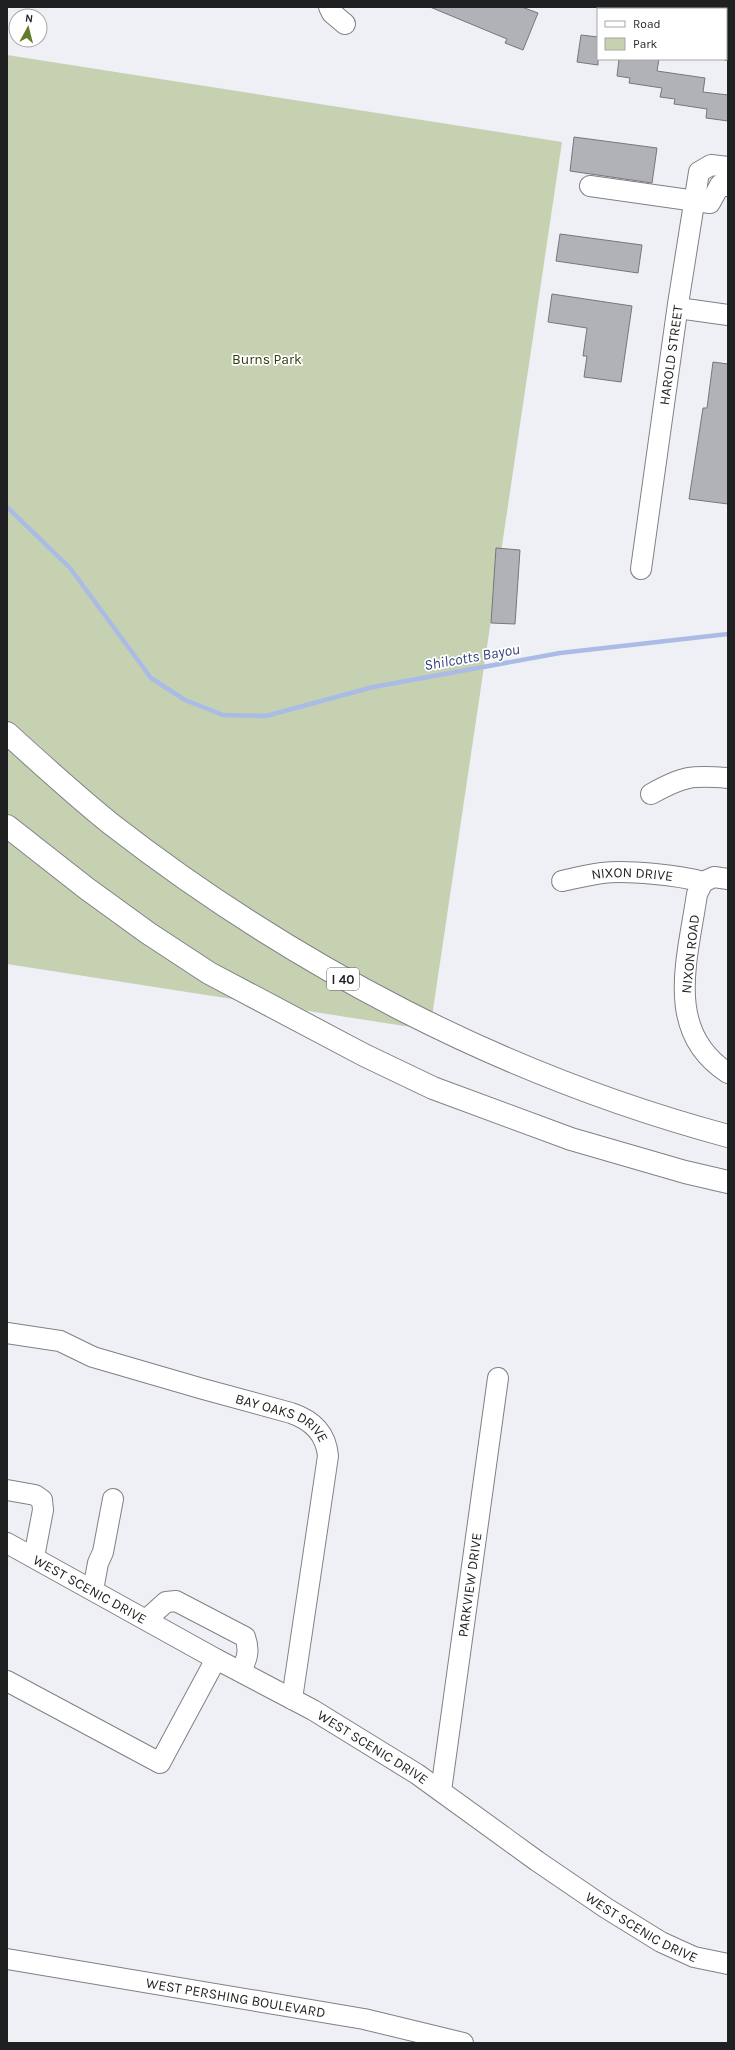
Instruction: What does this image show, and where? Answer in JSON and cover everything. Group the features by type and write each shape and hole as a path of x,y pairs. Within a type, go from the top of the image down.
{"highway":[{"name":"I 40","path":"7,733 71,791 170,868 280,942 337,975 415,1017 495,1054 649,1113 728,1136"},
{"path":"7,826 86,888 148,933 209,973 371,1059 433,1088 571,1139 684,1172 728,1182"}],"street":[{"path":"329,7 332,13 345,24"},
{"name":"HAROLD STREET","path":"641,569 699,172 702,168 711,165 728,167"},
{"path":"590,186 710,203 720,185 728,186"},
{"path":"678,308 728,315"},
{"path":"651,794 670,783 698,775 728,778"},
{"name":"NIXON DRIVE","path":"562,881 603,873 619,873 685,877 703,882"},
{"path":"703,882 714,877 728,879"},
{"name":"NIXON ROAD","path":"703,882 697,894 684,990 685,1009 696,1041 708,1057 728,1073"},
{"name":"BAY OAKS DRIVE","path":"7,1333 60,1341 93,1357 304,1417 320,1430 328,1447 328,1456 292,1699"},
{"name":"PARKVIEW DRIVE","path":"441,1791 498,1378"},
{"path":"7,1490 36,1495 42,1500 43,1510 34,1557"},
{"path":"93,1590 98,1563 104,1552 113,1499"},
{"name":"WEST SCENIC DRIVE","path":"7,1543 147,1619 216,1659 292,1699 417,1774 537,1861 606,1908 661,1942 694,1957 728,1964"},
{"path":"147,1619 166,1602 176,1601 245,1637 248,1646 248,1656 241,1671"},
{"path":"7,1681 160,1763 216,1659"},
{"name":"WEST PERSHING BOULEVARD","path":"7,1959 364,2019 463,2043"}],"green space":[{"name":"Burns Park","path":"7,55 562,142 430,1030 7,964"}],"building":[{"path":"430,7 522,7 538,13 523,50 505,43 507,39"},
{"path":"581,35 597,37 598,65 577,62"},
{"path":"619,60 659,60 657,71 705,78 703,92 728,95 728,121 706,118 707,109 674,104 675,99 660,97 662,88 629,83 630,78 617,76"},
{"path":"574,137 657,148 652,183 570,171"},
{"path":"560,234 642,245 638,273 556,261"},
{"path":"552,294 632,306 621,382 584,377 587,356 583,356 587,328 548,322"},
{"path":"713,362 728,364 728,504 689,499 703,408 707,408"},
{"path":"496,548 520,550 515,624 491,623"}],"waterway":[{"name":"Shilcotts Bayou","path":"7,507 70,568 151,678 185,700 223,715 266,716 373,687 560,653 728,634"}]}
